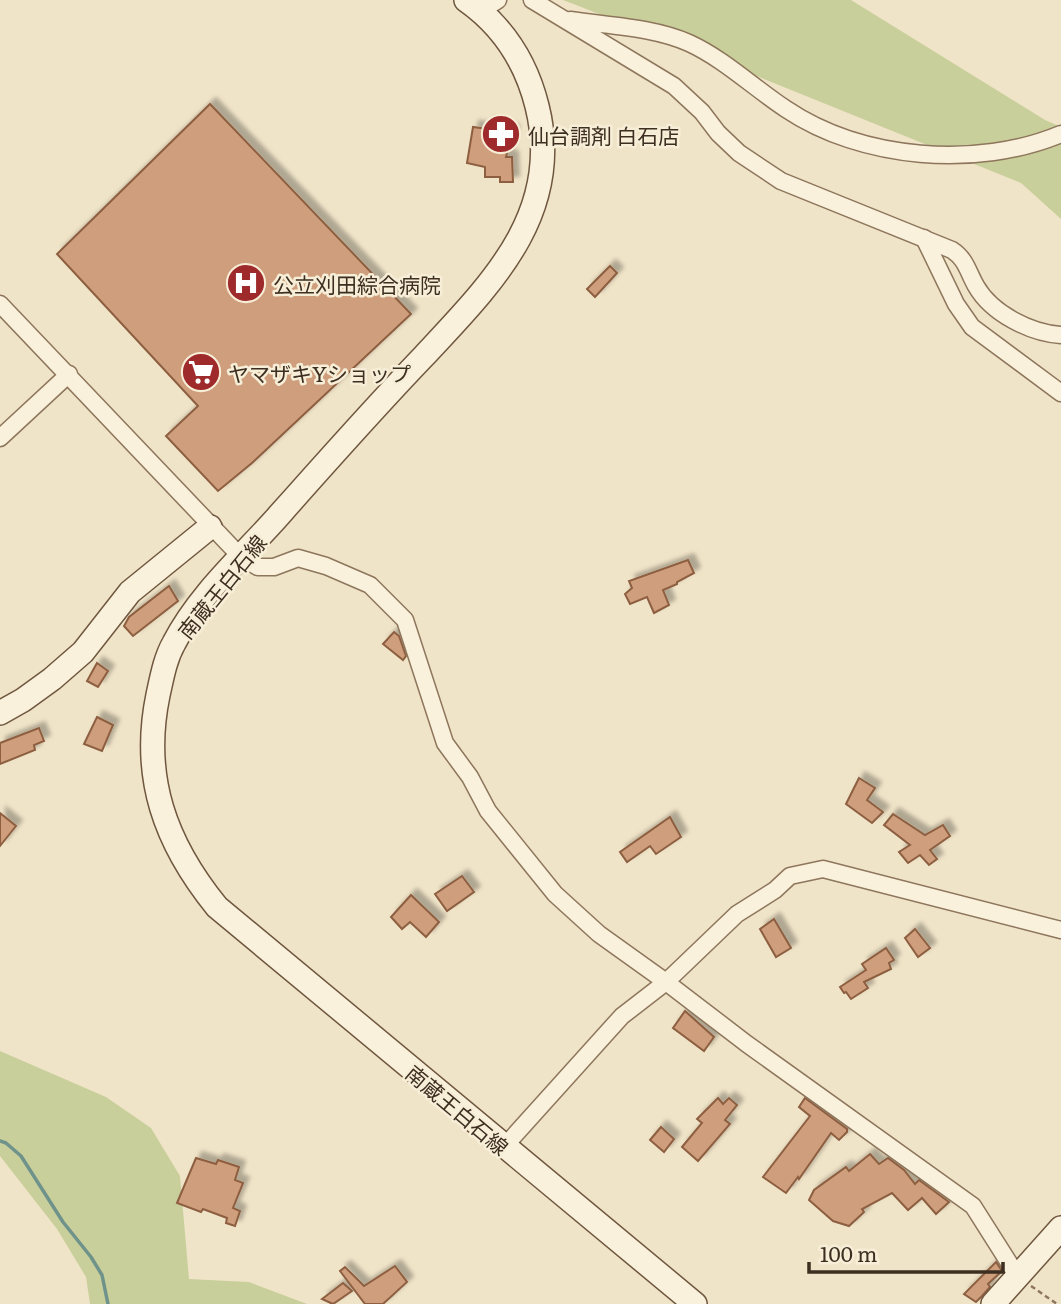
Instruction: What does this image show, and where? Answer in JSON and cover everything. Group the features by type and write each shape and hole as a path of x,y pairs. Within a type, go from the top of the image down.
{"main road":[{"name":"南蔵王白石線","path":"482,4 516,52 528,78 540,116 543,163 529,222 504,263 476,299 241,557 189,619 173,644 163,670 156,706 152,754 158,796 167,828 188,870 217,906 695,1304"},
{"path":"0,713 52,680 83,652 130,592 209,527"},
{"path":"993,1304 1061,1228"}],"street":[{"path":"533,0 674,86 702,112 718,134 768,174 957,253 965,261 982,295 1004,314 1041,331 1061,335"},
{"path":"567,20 653,31 681,40 709,55 786,110 822,131 894,151 925,156 973,153 1020,147 1061,134"},
{"path":"924,238 953,297 972,327 1061,393"},
{"path":"0,304 69,374 209,527 241,557 258,567 274,567 298,558 326,566 370,585 405,620 445,743 470,777 488,811 555,894 599,934 972,1206 1018,1277"},
{"path":"0,438 69,374"},
{"path":"504,1147 622,1016 666,982 737,914 775,890 790,876 823,869 1061,930"}],"path":[{"path":"1018,1277 1057,1304"}],"green space":[{"path":"563,0 851,0 1045,120 1061,127 1061,219 1021,183"},
{"path":"0,1051 106,1097 151,1128 180,1176 189,1279 249,1282 307,1304 90,1304 86,1277 57,1229 0,1156"}],"building":[{"path":"210,104 411,314 252,463 218,491 166,436 198,406 57,254"},
{"path":"488,124 513,131 506,157 512,157 513,182 500,182 500,177 485,177 485,167 467,163 473,127 487,129"},
{"path":"610,266 617,273 595,297 587,289"},
{"path":"688,560 694,573 663,590 669,605 654,613 647,597 630,604 625,594 632,588 629,581"},
{"path":"169,586 178,601 133,636 124,626 129,617"},
{"path":"394,632 399,636 406,656 403,660 383,644"},
{"path":"97,663 108,671 98,687 87,681"},
{"path":"97,717 113,725 102,751 84,744"},
{"path":"39,728 44,741 34,745 35,750 0,764 0,743"},
{"path":"859,778 875,788 867,800 883,812 872,823 846,804"},
{"path":"0,813 16,826 0,846"},
{"path":"893,814 925,835 943,825 950,836 930,850 937,859 929,865 920,855 908,863 899,852 910,845 884,825"},
{"path":"670,817 681,837 656,854 650,846 627,862 620,852"},
{"path":"462,876 474,892 447,911 435,894"},
{"path":"411,895 439,922 426,937 410,922 402,929 391,917"},
{"path":"774,919 791,948 776,957 760,929"},
{"path":"915,929 930,948 918,957 905,938"},
{"path":"886,948 894,960 889,963 891,969 864,982 868,988 851,999 840,987 866,970 862,964"},
{"path":"685,1011 714,1037 704,1051 673,1028"},
{"path":"718,1098 723,1104 729,1098 737,1105 725,1120 730,1124 698,1161 682,1147 702,1123 697,1119"},
{"path":"805,1098 847,1129 847,1132 839,1140 831,1133 786,1193 763,1177 810,1116 799,1107"},
{"path":"661,1127 674,1139 664,1152 650,1140"},
{"path":"870,1154 879,1164 888,1158 904,1170 915,1184 919,1180 949,1202 936,1214 922,1198 908,1210 892,1193 862,1209 864,1212 849,1226 833,1221 809,1200 814,1190 846,1167 849,1171"},
{"path":"196,1158 216,1164 218,1160 239,1167 235,1180 243,1183 233,1208 240,1211 235,1226 226,1223 227,1218 177,1203"},
{"path":"996,1262 1002,1271 988,1284 990,1287 976,1302 964,1294"},
{"path":"395,1266 407,1282 383,1304 365,1304 340,1271 345,1267 364,1286"},
{"path":"343,1283 352,1291 333,1304 322,1299"}],"waterway":[{"path":"0,1141 21,1156 63,1222 91,1257 102,1275 108,1304"}],"place":[{"name":"仙台調剤 白石店","path":"501,134"},
{"name":"公立刈田綜合病院","path":"246,283"},
{"name":"ヤマザキYショップ","path":"201,372"}]}
